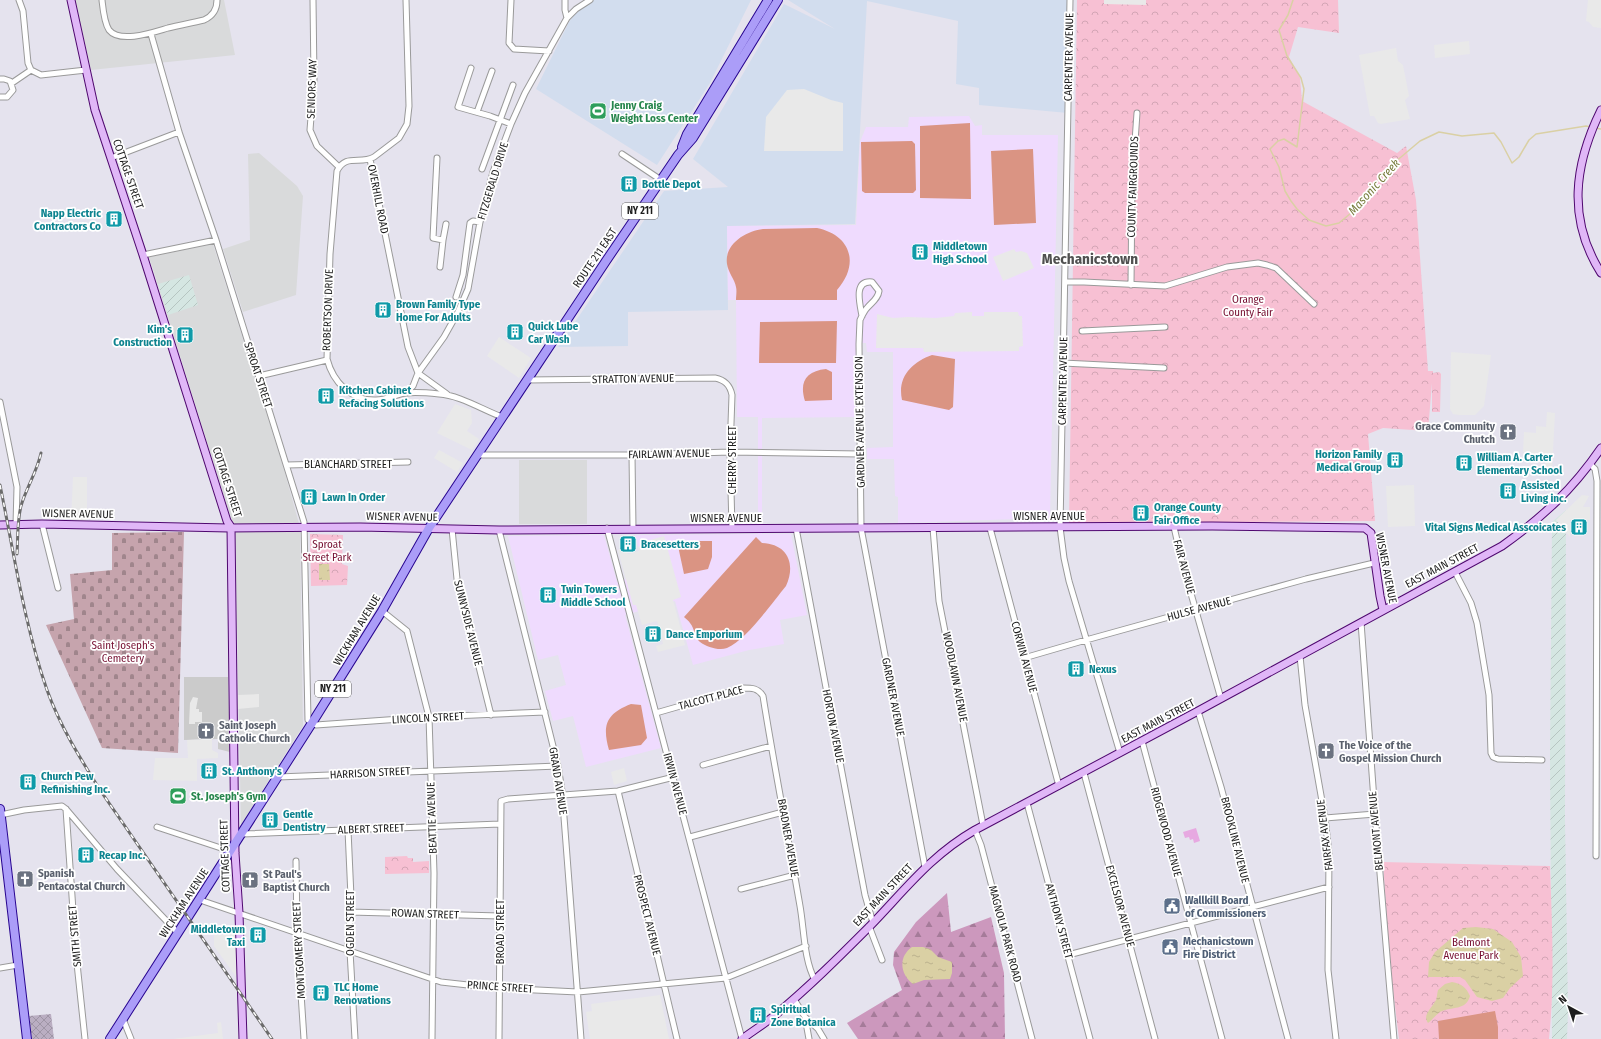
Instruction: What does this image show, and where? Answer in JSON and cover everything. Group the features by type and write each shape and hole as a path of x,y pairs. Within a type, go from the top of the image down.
{"main road":[{"name":"ROUTE 211 EAST","path":"678,155 688,134 768,0"},
{"name":"ROUTE 211 EAST","path":"528,377 678,155 693,138 708,116 778,0"},
{"name":"WICKHAM AVENUE","path":"110,1039 278,778 382,611 429,528 528,377"},
{"path":"0,813 27,1039"}],"street":[{"path":"19,0 23,11 28,63 31,70 37,75 41,76 86,70"},
{"name":"COTTAGE STREET","path":"71,0 95,110 143,254 228,523 231,527 236,843 243,1039"},
{"path":"102,0 108,29 116,35 122,36 151,34 209,18 217,8 216,0"},
{"name":"SENIORS WAY","path":"313,0 314,79 310,130 317,146 339,167"},
{"name":"OVERHILL ROAD","path":"406,0 409,106 407,124 399,138 394,143 370,160 408,347 418,373"},
{"path":"511,0 509,43 511,46 514,49 549,51"},
{"path":"565,0 567,18"},
{"name":"FITZGERALD DRIVE","path":"405,393 413,386 418,373 444,337 458,312 470,278 480,222 493,172 511,124 525,93 567,18 576,9 590,0"},
{"name":"CARPENTER AVENUE","path":"1070,0 1060,527 1069,581 1120,753"},
{"name":"SPROAT STREET","path":"151,34 179,132 216,240 287,464 305,527 308,720 312,723"},
{"path":"471,68 458,107 511,124"},
{"path":"12,84 31,70"},
{"path":"477,112 492,71"},
{"path":"0,79 7,79 12,84 13,90 10,95 4,98 0,97"},
{"path":"482,169 513,85"},
{"path":"1601,110 1584,149 1579,172 1578,200 1583,234 1595,264 1601,273"},
{"name":"COUNTY FAIRGROUNDS","path":"1131,285 1132,184 1137,113"},
{"path":"111,158 179,132"},
{"path":"622,154 661,180"},
{"path":"437,158 433,238 443,240"},
{"path":"339,167 344,162 351,160 370,160"},
{"name":"ROBERTSON DRIVE","path":"339,167 337,171 330,254 326,346 327,360 331,371 338,382 348,392 357,396 376,400 405,393 449,395 502,418"},
{"path":"456,297 463,275 470,223 473,221 480,222"},
{"path":"440,267 446,224"},
{"path":"143,254 216,240"},
{"path":"1065,282 1165,286 1227,267 1258,263 1276,268 1314,304"},
{"name":"GARDNER AVENUE EXTENSION","path":"861,528 860,320 866,309 878,296 879,291 872,282 867,282 861,285 859,293 862,316"},
{"path":"1082,331 1165,327"},
{"path":"259,376 327,360"},
{"path":"1063,363 1164,368"},
{"path":"418,373 449,395"},
{"name":"STRATTON AVENUE","path":"528,377 715,378 722,379 728,384 732,393"},
{"name":"CHERRY STREET","path":"732,393 730,452 732,528"},
{"path":"0,402 17,487 16,524"},
{"name":"EAST MAIN STREET","path":"742,1039 794,1000 871,924 925,866 951,844 983,825 1198,712 1499,548 1526,529 1552,507 1574,484 1601,448"},
{"name":"FAIRLAWN AVENUE","path":"478,455 632,455 730,452 860,454"},
{"path":"632,455 633,529"},
{"name":"BLANCHARD STREET","path":"287,464 408,462"},
{"path":"1590,464 1595,469 1596,473 1599,508 1599,808 1596,856"},
{"path":"42,524 58,588"},
{"name":"WISNER AVENUE","path":"0,525 42,524 499,530 607,528 990,528 1212,526 1365,528 1370,533 1383,610"},
{"name":"FAIR AVENUE","path":"1174,527 1221,699"},
{"name":"IRWIN AVENUE","path":"607,528 690,837 742,1039"},
{"name":"HORTON AVENUE","path":"796,528 865,895 871,924 882,960"},
{"name":"GARDNER AVENUE","path":"861,528 925,866"},
{"name":"WOODLAWN AVENUE","path":"933,528 940,601 983,825"},
{"name":"CORWIN AVENUE","path":"990,528 1059,786"},
{"name":"SUNNYSIDE AVENUE","path":"452,529 457,579 491,715"},
{"name":"GRAND AVENUE","path":"499,530 545,712 563,794 581,1039"},
{"name":"HULSE AVENUE","path":"1024,658 1306,579 1374,563"},
{"path":"1455,572 1471,603 1477,623 1489,695 1491,753 1493,757 1498,759 1542,760"},
{"name":"BEATTIE AVENUE","path":"382,611 407,631 429,717 433,827 434,914 432,1039"},
{"name":"BELMONT AVENUE","path":"1361,622 1394,1039"},
{"name":"FAIRFAX AVENUE","path":"1300,656 1305,705 1325,818 1329,854 1330,887 1328,970 1336,1039"},
{"name":"TALCOTT PLACE","path":"656,713 743,688 757,690 763,696"},
{"name":"BRADNER AVENUE","path":"763,696 806,946 812,975 815,980"},
{"name":"LINCOLN STREET","path":"312,723 316,725 429,717 545,712"},
{"name":"BROOKLINE AVENUE","path":"1198,712 1221,787 1288,1039"},
{"name":"RIDGEWOOD AVENUE","path":"1142,741 1222,1039"},
{"path":"703,765 771,746"},
{"name":"HARRISON STREET","path":"278,778 558,766"},
{"name":"EXCELSIOR AVENUE","path":"1084,773 1155,1039"},
{"path":"563,794 618,791 674,777"},
{"name":"PROSPECT AVENUE","path":"618,791 677,1039"},
{"name":"BROAD STREET","path":"499,1039 500,824 502,801 508,799 563,794"},
{"name":"ANTHONY STREET","path":"1026,803 1090,1039"},
{"path":"0,813 62,806 117,869 178,933"},
{"name":"SMITH STREET","path":"66,809 76,954 85,1039"},
{"path":"690,837 783,812"},
{"path":"1325,818 1375,814"},
{"name":"ALBERT STREET","path":"242,834 500,824"},
{"path":"157,827 230,851"},
{"name":"OGDEN STREET","path":"348,830 350,870 348,946 350,951 355,1039"},
{"name":"MAGNOLIA PARK ROAD","path":"975,830 981,845 1032,1039"},
{"name":"MONTGOMERY STREET","path":"296,861 297,933 304,1039"},
{"path":"741,889 795,875"},
{"path":"1068,955 1330,887"},
{"name":"PRINCE STREET","path":"200,900 433,979 449,983 500,988 578,992 726,978 806,946"},
{"name":"ROWAN STREET","path":"350,912 500,916"},
{"path":"0,968 18,965"},
{"path":"794,1000 805,1017 818,1029 824,1039"},
{"path":"805,1017 809,1039"},
{"path":"123,1019 131,1039"}],"shaded area":[{"path":"75,0 224,0 235,55 91,70"},
{"path":"594,0 751,0 710,83 657,165 536,89 569,22 577,11"},
{"path":"788,0 1070,0 1068,113 979,105 979,88 956,84 958,21 867,1 855,224 727,226 728,310 628,312 628,346 558,347 664,191 728,187 693,159 784,4 835,29"},
{"path":"1104,0 1146,0 1146,5 1104,4"},
{"path":"1588,0 1601,0 1601,28 1593,27 1586,21"},
{"path":"1469,41 1470,54 1435,58 1434,45"},
{"path":"1396,48 1398,61 1403,65 1409,96 1405,100 1410,119 1381,124 1378,123 1374,116 1370,116 1359,55"},
{"path":"804,89 831,100 843,103 843,151 764,151 766,117 787,90"},
{"path":"969,116 975,126 982,125 982,135 1058,135 1050,518 898,523 898,497 895,496 894,459 867,459 867,448 893,447 893,352 867,352 866,343 856,343 856,417 762,418 762,534 791,534 807,615 780,620 784,644 749,650 693,665 675,601 625,615 661,748 586,767 573,716 553,721 545,691 566,685 558,655 538,660 508,536 604,535 617,582 645,573 635,535 758,534 758,417 737,417 736,300 728,300 727,226 856,225 860,142 866,127 908,127 909,117"},
{"path":"970,123 971,199 920,198 920,126"},
{"path":"912,141 915,144 916,190 913,193 865,193 862,191 861,142"},
{"path":"1033,149 1036,223 994,225 991,151"},
{"path":"259,153 297,186 303,196 296,295 243,312 223,249 250,240 248,154"},
{"path":"817,228 838,237 848,252 850,261 848,270 844,280 837,290 837,300 736,300 736,287 727,264 727,257 729,250 738,240 756,230"},
{"path":"213,244 283,466 300,527 303,726 241,825 235,527 232,522 149,257"},
{"path":"1014,249 1016,252 1021,251 1027,253 1034,268 1003,281 993,257"},
{"path":"189,275 198,305 168,315 158,284"},
{"path":"972,312 972,316 984,316 984,312 1018,312 1019,316 1022,316 1023,346 1019,347 1019,351 924,352 923,348 876,348 877,314 893,318 936,318 954,316 955,313"},
{"path":"837,321 836,363 759,363 760,322"},
{"path":"499,337 531,358 519,378 487,356"},
{"path":"1451,352 1491,355 1484,406 1475,415 1453,414 1450,409"},
{"path":"932,355 955,359 953,407 949,410 902,400 902,384 912,366"},
{"path":"826,369 832,372 832,400 805,401 803,388 806,379 813,372"},
{"path":"455,404 471,410 472,423 467,431 479,439 472,450 437,433"},
{"path":"1547,412 1555,413 1552,470 1545,470 1545,461 1531,461 1531,452 1523,452 1524,432 1536,433 1536,426 1546,427"},
{"path":"439,450 463,463 457,472 434,458"},
{"path":"519,460 587,460 587,524 519,524"},
{"path":"73,477 87,477 87,521 71,521"},
{"path":"1414,485 1415,526 1388,527 1386,486"},
{"path":"1582,495 1589,496 1583,507 1590,507 1590,520 1570,520 1570,537 1556,520"},
{"path":"1566,510 1565,818 1568,1011 1567,1039 1552,1039 1550,757 1552,522"},
{"path":"664,536 681,597 673,600 685,645 658,652 656,646 663,644 657,621 642,625 636,605 633,605 618,550 626,548 628,554 639,551 638,547 643,545 643,542"},
{"path":"756,537 762,543 771,544 778,547 784,551 788,557 790,570 786,586 750,629 734,644 724,649 713,648 698,640 692,625 684,617"},
{"path":"683,541 712,541 712,557 708,569 684,574 678,546"},
{"path":"184,677 228,677 230,752 218,749 218,739 184,740"},
{"path":"259,694 259,707 238,709 238,695"},
{"path":"193,697 198,698 196,709 199,709 199,712 202,712 202,722 189,724 190,703"},
{"path":"631,704 641,705 647,738 641,745 609,750 606,734 608,721 616,712"},
{"path":"212,739 212,750 218,753 218,758 197,759 197,781 153,780 155,758 188,758 187,740"},
{"path":"624,768 627,781 614,785 611,772"},
{"path":"1196,828 1200,841 1194,843 1193,839 1190,840 1189,837 1185,838 1183,832"},
{"path":"236,934 237,978 214,946 214,935"},
{"path":"660,995 669,1039 590,1039 586,1012 592,1011 591,1004"},
{"path":"1495,1011 1498,1027 1498,1039 1439,1039 1438,1021"},
{"path":"51,1014 54,1039 32,1039 29,1016"},
{"path":"221,1022 223,1039 173,1039 218,1033 217,1023"}],"green space":[{"name":"Orange County Fair","path":"1077,0 1338,0 1339,33 1298,27 1289,57 1300,78 1302,101 1397,153 1406,146 1416,200 1428,371 1433,371 1433,373 1439,372 1441,374 1440,412 1432,412 1432,383 1428,431 1383,428 1368,434 1375,521 1069,523"},
{"name":"Saint Joseph's Cemetery","path":"184,532 178,753 102,748 46,625 74,619 70,574 112,570 112,533"},
{"name":"Sproat Street Park","path":"310,534 343,535 342,564 348,566 347,585 311,586"},
{"path":"407,856 408,858 413,858 413,862 429,861 429,873 385,874 385,857"},
{"name":"Belmont Avenue Park","path":"1383,862 1550,866 1552,996 1549,1039 1399,1039 1390,965"},
{"path":"947,893 951,932 991,917 1004,973 1005,1039 858,1039 847,1023 902,990 893,965 894,952 916,922"}],"water":[{"path":"319,564 329,564 330,580 319,580"},
{"path":"1476,927 1493,929 1512,942 1521,957 1523,976 1510,988 1503,998 1492,1001 1477,997 1465,980 1460,977 1428,977 1429,962 1435,952 1463,928"},
{"path":"912,947 923,947 930,949 938,957 952,962 952,973 950,979 924,980 913,984 905,975 902,966 904,956"},
{"path":"1452,982 1461,985 1467,990 1470,996 1468,1001 1462,1006 1440,1012 1428,1023 1426,1017 1436,1000 1438,990 1445,984"}],"waterway":[{"name":"Masonic Creek","path":"1293,0 1288,15 1279,30 1287,56 1301,78 1304,89 1297,147 1284,139 1278,141 1270,149 1279,167 1285,191 1297,209 1309,220 1326,226 1339,223 1351,213 1388,168 1420,141 1439,132 1462,136 1494,133 1501,142 1512,163 1519,157 1529,140 1536,134 1586,126 1591,127"},
{"name":"Masonic Creek","path":"1595,128 1601,129"}],"railway":[{"path":"17,554 18,524 21,506 37,467 41,453"},
{"path":"0,485 20,588 32,640 47,690 64,729 100,790 272,1039"}],"place":[{"name":"Jenny Craig Weight Loss Center","path":"598,111"},
{"name":"Bottle Depot","path":"629,184"},
{"name":"Napp Electric Contractors Co","path":"114,219"},
{"name":"Middletown High School","path":"920,252"},
{"name":"Brown Family Type Home For Adults","path":"383,310"},
{"name":"Quick Lube Car Wash","path":"515,332"},
{"name":"Kim's Construction","path":"185,335"},
{"name":"Kitchen Cabinet Refacing Solutions","path":"326,396"},
{"name":"Grace Community Chutch","path":"1508,432"},
{"name":"Horizon Family Medical Group","path":"1395,460"},
{"name":"William A. Carter Elementary School","path":"1464,463"},
{"name":"Assisted Living inc.","path":"1508,491"},
{"name":"Lawn In Order","path":"309,497"},
{"name":"Orange County Fair Office","path":"1141,513"},
{"name":"Vital Signs Medical Asscoicates","path":"1579,527"},
{"name":"Bracesetters","path":"628,544"},
{"name":"Twin Towers Middle School","path":"548,595"},
{"name":"Dance Emporium","path":"653,634"},
{"name":"Nexus","path":"1076,669"},
{"name":"Saint Joseph Catholic Church","path":"206,731"},
{"name":"The Voice of the Gospel Mission Church","path":"1326,751"},
{"name":"St. Anthony's","path":"209,771"},
{"name":"Church Pew Refinishing Inc.","path":"28,782"},
{"name":"St. Joseph's Gym","path":"178,796"},
{"name":"Gentle Dentistry","path":"270,820"},
{"name":"Recap Inc.","path":"86,855"},
{"name":"Spanish Pentacostal Church","path":"25,879"},
{"name":"St Paul's Baptist Church","path":"250,880"},
{"name":"Wallkill Board of Commissioners","path":"1172,906"},
{"name":"Middletown Taxi","path":"258,935"},
{"name":"Mechanicstown Fire District","path":"1170,947"},
{"name":"TLC Home Renovations","path":"321,993"},
{"name":"Spiritual Zone Botanica","path":"758,1015"}],"district":[{"name":"Mechanicstown","path":"1090,259"}]}
